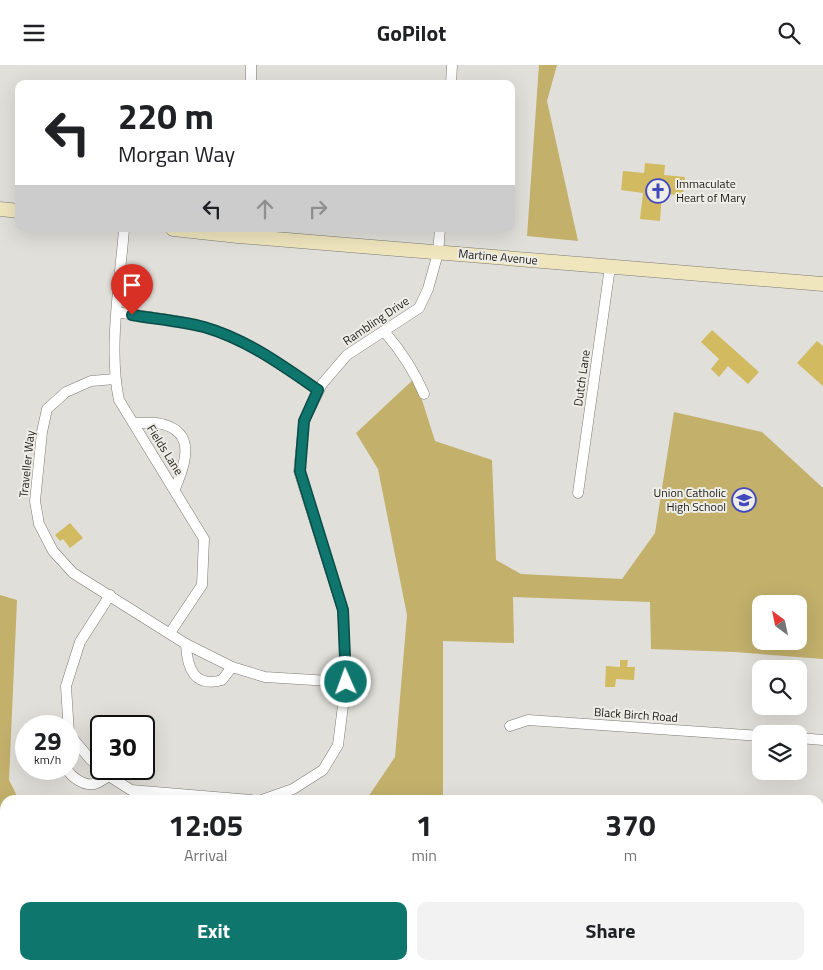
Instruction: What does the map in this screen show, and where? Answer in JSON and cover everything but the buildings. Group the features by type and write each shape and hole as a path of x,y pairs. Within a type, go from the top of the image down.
{"main road":[{"path":"0,209 15,211"},
{"name":"Martine Avenue","path":"238,232 438,253 823,284"}],"street":[{"path":"251,65 251,80"},
{"path":"451,80 452,65"},
{"name":"Fields Lane","path":"124,232 114,379 119,400 204,539 202,585 170,633"},
{"name":"Rambling Drive","path":"276,795 293,789 323,770 338,745 346,682 343,610 300,471 304,421 318,390 347,355 419,308 428,289 438,253 440,232"},
{"name":"Dutch Lane","path":"578,493 610,267"},
{"path":"117,312 202,327 222,333 263,353 318,390"},
{"path":"384,331 402,352 424,394"},
{"name":"Traveller Way","path":"114,379 91,381 66,392 47,409 42,432 35,501 39,524 52,551 73,573 170,633 186,645 232,667 264,677 346,682"},
{"name":"Fields Lane","path":"134,423 161,424 176,430 182,439 186,452 185,461 175,489"},
{"path":"68,715 66,686 80,642 110,595"},
{"path":"186,645 190,670 206,683 222,680 232,667"},
{"name":"Black Birch Road","path":"510,726 528,720 752,735"},
{"path":"807,739 823,740"},
{"path":"80,747 90,759"},
{"path":"79,780 94,784 102,780"},
{"path":"115,780 131,790 191,795"}],"shaded area":[{"path":"539,65 557,65 547,101 578,241 527,236"},
{"path":"415,378 435,441 492,460 496,560 521,574 622,579 655,533 674,412 762,432 823,488 823,659 735,652 651,649 650,602 513,597 514,643 443,641 443,795 369,795 395,757 407,615 378,469 356,433"},
{"path":"0,595 17,600 9,780 16,795 0,795"}],"place":[{"name":"Immaculate Heart of Mary","path":"658,191"},
{"name":"Union Catholic High School","path":"744,500"}],"route":[{"path":"132,315 202,327 222,333 263,353 318,390 304,421 300,471 343,610 346,682"}]}
